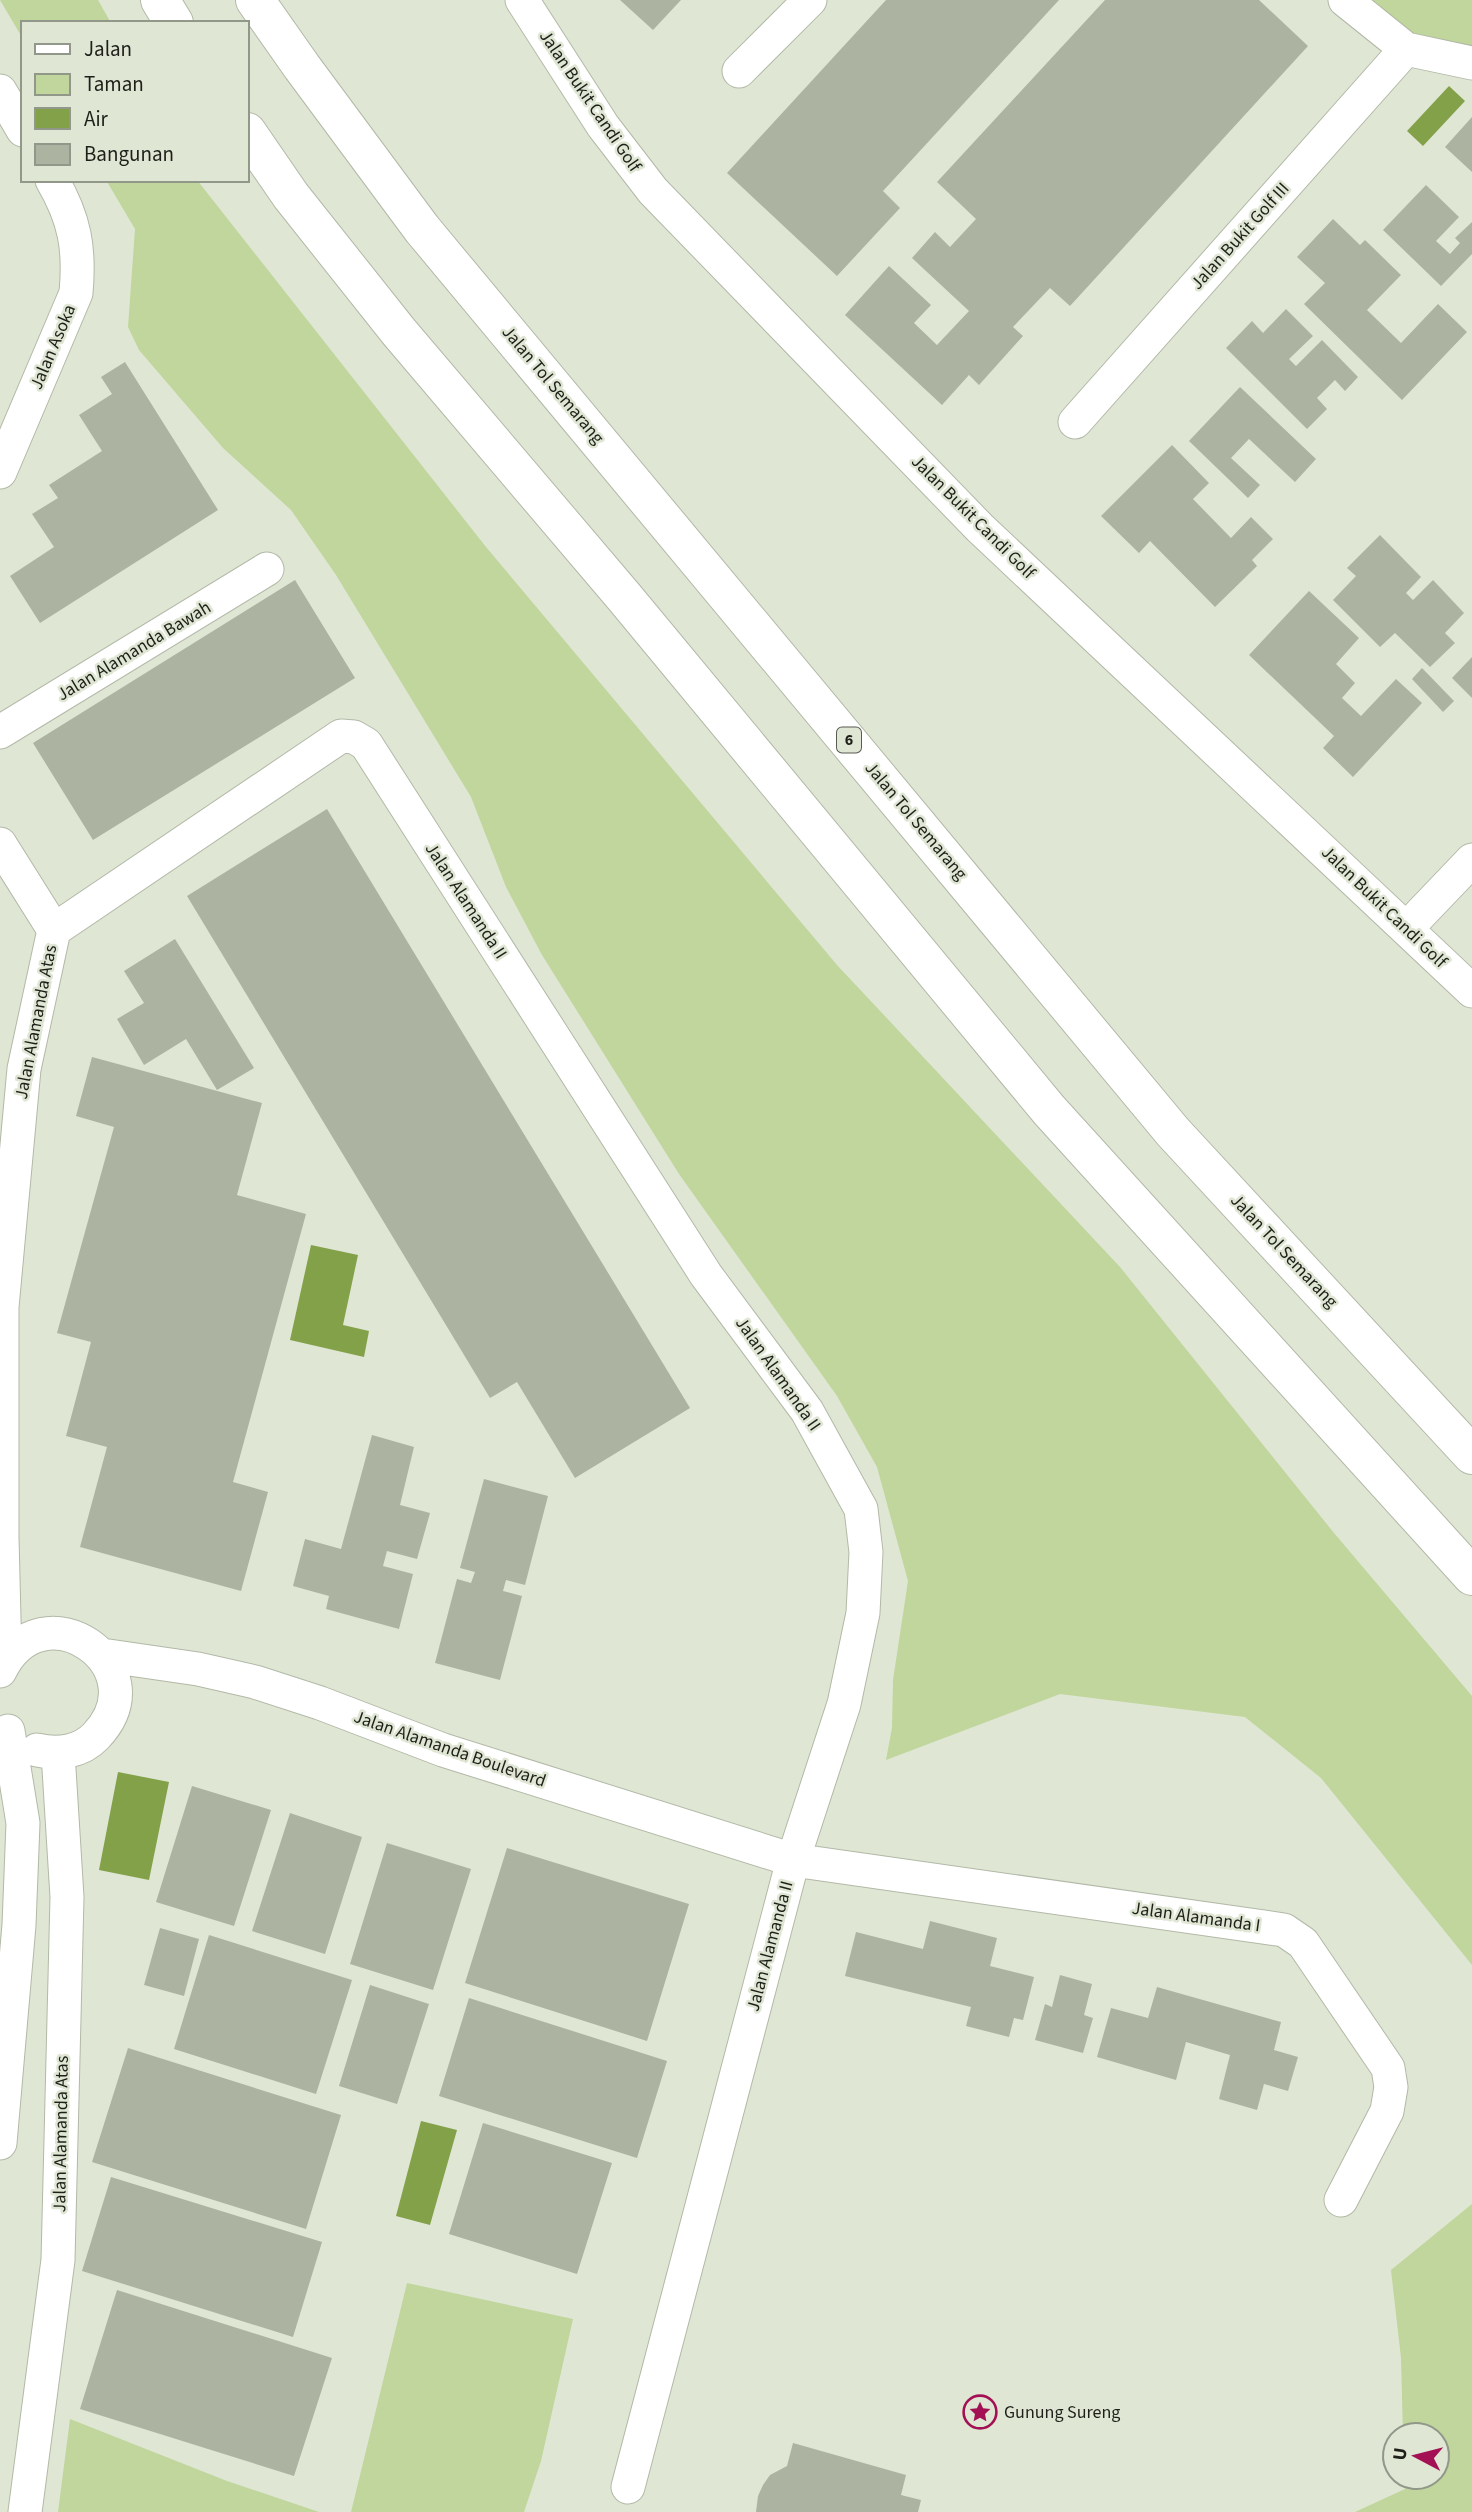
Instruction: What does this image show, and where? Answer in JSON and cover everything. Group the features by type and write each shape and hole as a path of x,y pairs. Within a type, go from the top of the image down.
{"highway":[{"path":"160,0 173,21"},
{"name":"Jalan Tol Semarang","path":"255,0 422,229 1174,1132 1472,1455"},
{"path":"248,133 291,196 398,331 625,598 1049,1110 1472,1576"}],"street":[{"name":"Jalan Bukit Candi Golf","path":"522,0 603,126 653,191 981,527 1472,991"},
{"path":"739,71 810,0"},
{"path":"1345,0 1406,49 1472,63"},
{"name":"Jalan Bukit Golf III","path":"1075,422 1406,49"},
{"path":"0,91 21,127"},
{"name":"Jalan Asoka","path":"0,472 76,293 79,267 77,240 53,182"},
{"name":"Jalan Alamanda Bawah","path":"0,732 267,569"},
{"name":"Jalan Alamanda II","path":"54,930 341,736 354,737 366,744 706,1275 807,1411 861,1508 866,1552 863,1613 844,1704 793,1860 628,2487"},
{"path":"0,848 54,930"},
{"path":"1406,928 1472,860"},
{"name":"Jalan Alamanda Atas","path":"3,1665 2,1307 23,1069 54,930"},
{"name":"Jalan Alamanda Boulevard","path":"3,1665 18,1646 34,1636 53,1632 71,1634 88,1642 102,1655 198,1669 256,1682 320,1703 443,1750 793,1860"},
{"path":"4,1723 22,1743 39,1751 58,1753 76,1749 93,1740 105,1726 113,1708 115,1690 111,1672 102,1655"},
{"path":"0,2143 19,1925 23,1822 4,1723"},
{"name":"Jalan Alamanda Atas","path":"25,2512 58,2260 66,1897 58,1753"},
{"name":"Jalan Alamanda I","path":"793,1860 1283,1930 1303,1943 1388,2068 1391,2087 1387,2111 1341,2200"}],"green space":[{"path":"0,0 98,0 110,21 21,21 21,36"},
{"path":"1364,0 1472,0 1472,51 1411,38"},
{"path":"107,182 199,182 486,547 837,965 1120,1267 1334,1533 1472,1696 1472,1965 1321,1778 1245,1717 1060,1694 886,1760 892,1728 893,1680 908,1581 877,1467 837,1396 679,1174 542,955 506,887 471,797 336,575 291,510 223,448 139,350 128,327 135,229"},
{"path":"1472,2204 1472,2512 1355,2512 1401,2491 1451,2491 1451,2421 1403,2421 1401,2358 1391,2270"},
{"path":"407,2283 573,2319 541,2461 524,2512 351,2512"},
{"path":"70,2419 227,2481 319,2512 58,2512"}],"water":[{"path":"1449,86 1465,101 1423,146 1407,131"},
{"path":"311,1245 358,1255 343,1325 369,1331 364,1357 290,1340"},
{"path":"118,1772 169,1782 149,1880 99,1870"},
{"path":"421,2121 457,2130 430,2225 396,2216"}],"building":[{"path":"620,0 681,0 653,30"},
{"path":"886,0 1059,0 883,191 900,208 837,276 727,173"},
{"path":"1105,0 1259,0 1308,46 1070,306 1050,288 1013,327 1023,336 979,385 969,375 942,405 845,315 889,266 931,305 914,323 937,345 969,311 912,258 935,232 950,247 976,219 937,182"},
{"path":"1472,117 1472,172 1445,147"},
{"path":"1426,185 1459,217 1436,241 1450,254 1460,243 1455,238 1472,222 1472,254 1441,286 1383,230"},
{"path":"1333,219 1360,245 1365,240 1401,275 1367,310 1401,343 1438,304 1467,332 1402,400 1304,304 1325,283 1297,257"},
{"path":"1286,309 1313,336 1289,359 1296,366 1322,340 1358,377 1345,391 1335,380 1317,398 1327,409 1307,429 1226,348 1252,321 1263,333"},
{"path":"125,362 218,510 40,623 10,576 54,547 32,514 58,498 49,485 102,451 79,415 112,394 101,377"},
{"path":"1240,387 1316,459 1295,482 1249,439 1231,458 1260,485 1248,498 1189,441"},
{"path":"1172,445 1209,483 1193,499 1231,538 1251,517 1273,539 1252,560 1257,566 1215,607 1150,541 1139,553 1101,516"},
{"path":"1380,535 1421,577 1406,593 1413,600 1433,580 1464,613 1445,633 1455,643 1430,667 1395,633 1380,647 1333,600 1356,576 1347,568"},
{"path":"295,580 355,678 93,840 33,743"},
{"path":"1309,591 1359,638 1336,664 1355,683 1342,698 1361,716 1396,679 1422,703 1353,777 1323,748 1334,736 1249,655"},
{"path":"1472,657 1472,698 1452,678"},
{"path":"1422,668 1454,701 1443,712 1412,679"},
{"path":"327,809 690,1408 575,1478 517,1382 490,1398 187,896"},
{"path":"175,939 254,1068 217,1090 186,1039 144,1065 117,1019 144,1003 124,971"},
{"path":"92,1057 262,1103 237,1195 306,1214 233,1482 268,1492 241,1591 80,1547 107,1447 66,1436 91,1342 57,1333 114,1127 76,1116"},
{"path":"372,1435 414,1447 400,1505 430,1513 417,1559 387,1551 383,1566 413,1574 399,1629 326,1609 329,1596 293,1586 305,1539 341,1549"},
{"path":"484,1479 548,1496 525,1585 506,1580 503,1591 522,1596 500,1680 435,1663 457,1579 471,1583 475,1572 460,1568"},
{"path":"192,1786 271,1810 234,1926 156,1902"},
{"path":"290,1813 362,1837 325,1954 252,1931"},
{"path":"387,1843 471,1869 433,1990 350,1964"},
{"path":"507,1848 689,1904 647,2041 465,1983"},
{"path":"930,1921 997,1938 990,1966 1034,1977 1023,2020 1014,2018 1009,2037 966,2026 971,2007 845,1976 856,1932 923,1949"},
{"path":"160,1928 199,1939 184,1996 144,1985"},
{"path":"209,1935 352,1980 316,2094 174,2049"},
{"path":"1060,1975 1092,1984 1084,2015 1093,2018 1083,2053 1035,2040 1045,2004 1052,2007"},
{"path":"370,1985 429,2004 397,2104 339,2086"},
{"path":"1157,1987 1281,2022 1274,2050 1298,2057 1288,2091 1264,2084 1257,2110 1219,2099 1230,2055 1186,2042 1176,2080 1097,2057 1111,2008 1148,2018"},
{"path":"469,1998 667,2061 637,2158 439,2096"},
{"path":"128,2048 341,2115 306,2229 92,2162"},
{"path":"483,2123 612,2163 577,2274 449,2234"},
{"path":"111,2177 322,2242 293,2337 82,2271"},
{"path":"117,2290 332,2358 294,2476 80,2409"},
{"path":"793,2443 906,2475 901,2495 921,2500 918,2512 756,2512 763,2485 770,2475 787,2466"}],"place":[{"name":"Gunung Sureng","path":"980,2412"}]}
